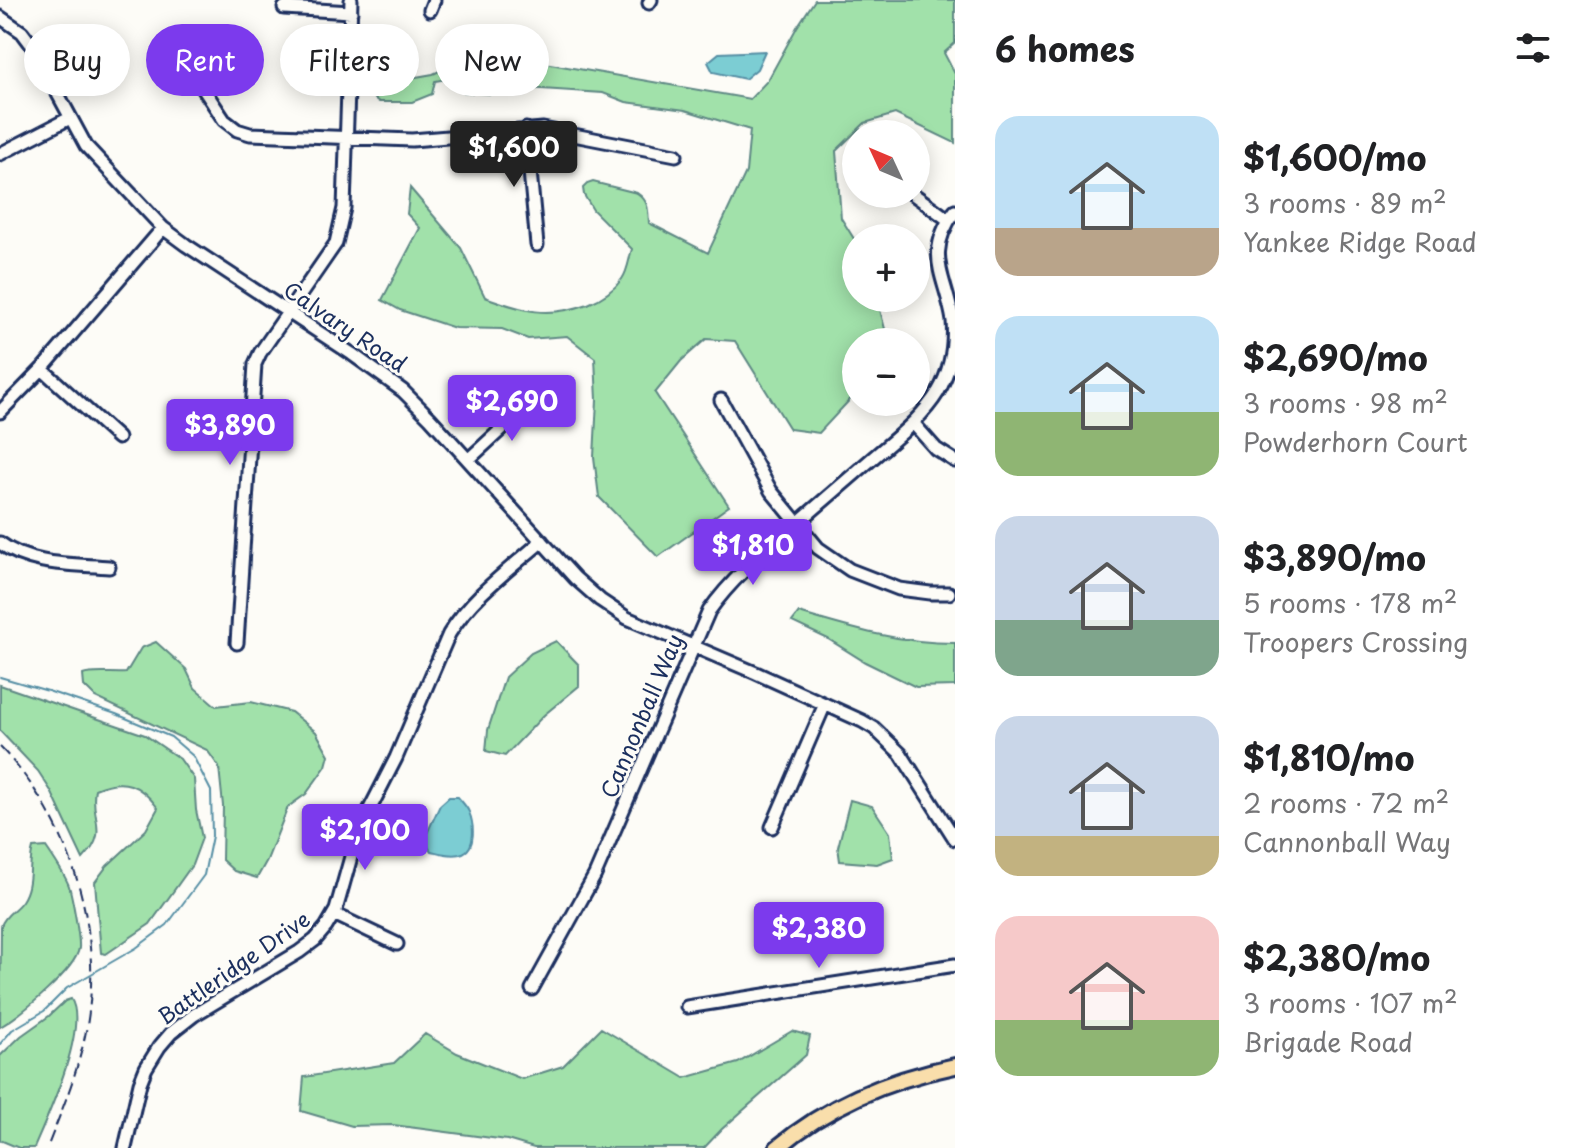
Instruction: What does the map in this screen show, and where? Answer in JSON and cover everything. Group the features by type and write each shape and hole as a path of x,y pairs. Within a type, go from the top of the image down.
{"main road":[{"path":"777,1148 828,1113 861,1096 906,1079 955,1066"}],"street":[{"path":"237,643 255,364 336,243 344,208 351,6 284,8"},
{"name":"Calvary Road","path":"0,17 22,32 31,44 86,146 163,228 403,391 575,578 612,609 862,721 887,739 901,754 955,839"},
{"path":"208,96 224,120 237,130 250,134 437,139 543,129 676,155"},
{"path":"0,154 70,118"},
{"path":"526,129 537,245"},
{"path":"930,204 952,216"},
{"name":"Cannonball Way","path":"532,989 595,875 709,611 724,590 913,423 940,387 951,360 954,339 938,252 944,227 952,216"},
{"path":"0,412 42,369 163,228"},
{"path":"42,369 118,438"},
{"path":"721,400 771,491 818,548 850,570 899,589 949,593"},
{"path":"468,460 532,401"},
{"path":"913,423 936,449 955,461"},
{"name":"Battleridge Drive","path":"125,1148 146,1068 171,1033 194,1015 307,946 326,927 334,914 358,832 396,758 449,634 458,619 542,541"},
{"path":"0,543 51,563 109,567"},
{"path":"772,827 825,704"},
{"path":"334,914 397,944"},
{"path":"687,1007 955,965"}],"green space":[{"path":"815,0 955,0 955,43 944,53 955,74 955,143 930,131 930,120 907,120 895,114 875,120 842,120 842,145 836,151 841,218 845,224 842,224 842,312 881,312 885,328 842,328 842,408 819,433 790,429 735,341 706,339 681,361 655,393 729,506 658,557 599,497 594,457 597,400 595,358 567,336 528,339 502,329 455,328 400,310 382,300 420,228 407,214 410,188 461,248 485,297 524,309 548,312 588,304 619,283 632,249 593,210 583,188 593,182 637,193 646,203 649,223 708,253 746,172 750,130 685,110 626,102 603,93 549,89 549,64 750,99 768,80"},
{"path":"433,74 432,94 412,102 379,102 373,96 419,96 419,76"},
{"path":"799,613 895,638 955,643 955,686 916,687 792,622"},
{"path":"556,641 579,665 579,686 544,715 505,756 486,751 488,730 505,677 531,653"},
{"path":"156,642 186,669 195,688 216,706 251,702 291,712 316,732 329,755 326,766 306,794 288,807 257,878 234,871 222,860 223,806 219,767 207,750 95,697 84,686 83,675 126,673 141,648"},
{"path":"0,685 145,735 180,759 194,779 202,838 192,865 150,924 106,954 101,953 95,882 107,866 146,830 158,808 145,793 131,785 105,785 95,789 98,832 83,859 51,791 38,771 0,731"},
{"path":"850,800 872,806 890,833 893,858 877,864 840,861 838,847"},
{"path":"46,847 69,886 79,948 76,957 58,980 0,1027 1,926 25,895 33,848"},
{"path":"71,999 75,1030 71,1051 34,1148 19,1148 0,1140 0,1056 21,1036"},
{"path":"601,1028 685,1078 738,1063 792,1031 810,1036 806,1055 704,1148 534,1148 507,1140 393,1125 352,1126 301,1111 304,1077 394,1063 425,1034 457,1053 522,1079 563,1066"}],"water":[{"path":"765,51 757,69 745,79 713,72 708,62 719,53"},
{"path":"449,797 458,797 468,810 472,823 470,846 459,854 431,851 424,840 440,805"}],"waterway":[{"path":"0,677 116,714 171,737 193,756 211,791 212,836 204,875 167,925 136,948 67,988 44,1011 12,1030 0,1044"}],"railway":[{"path":"0,747 25,776 46,808 63,843 77,879 91,955 91,993 83,1046 47,1148"}]}
